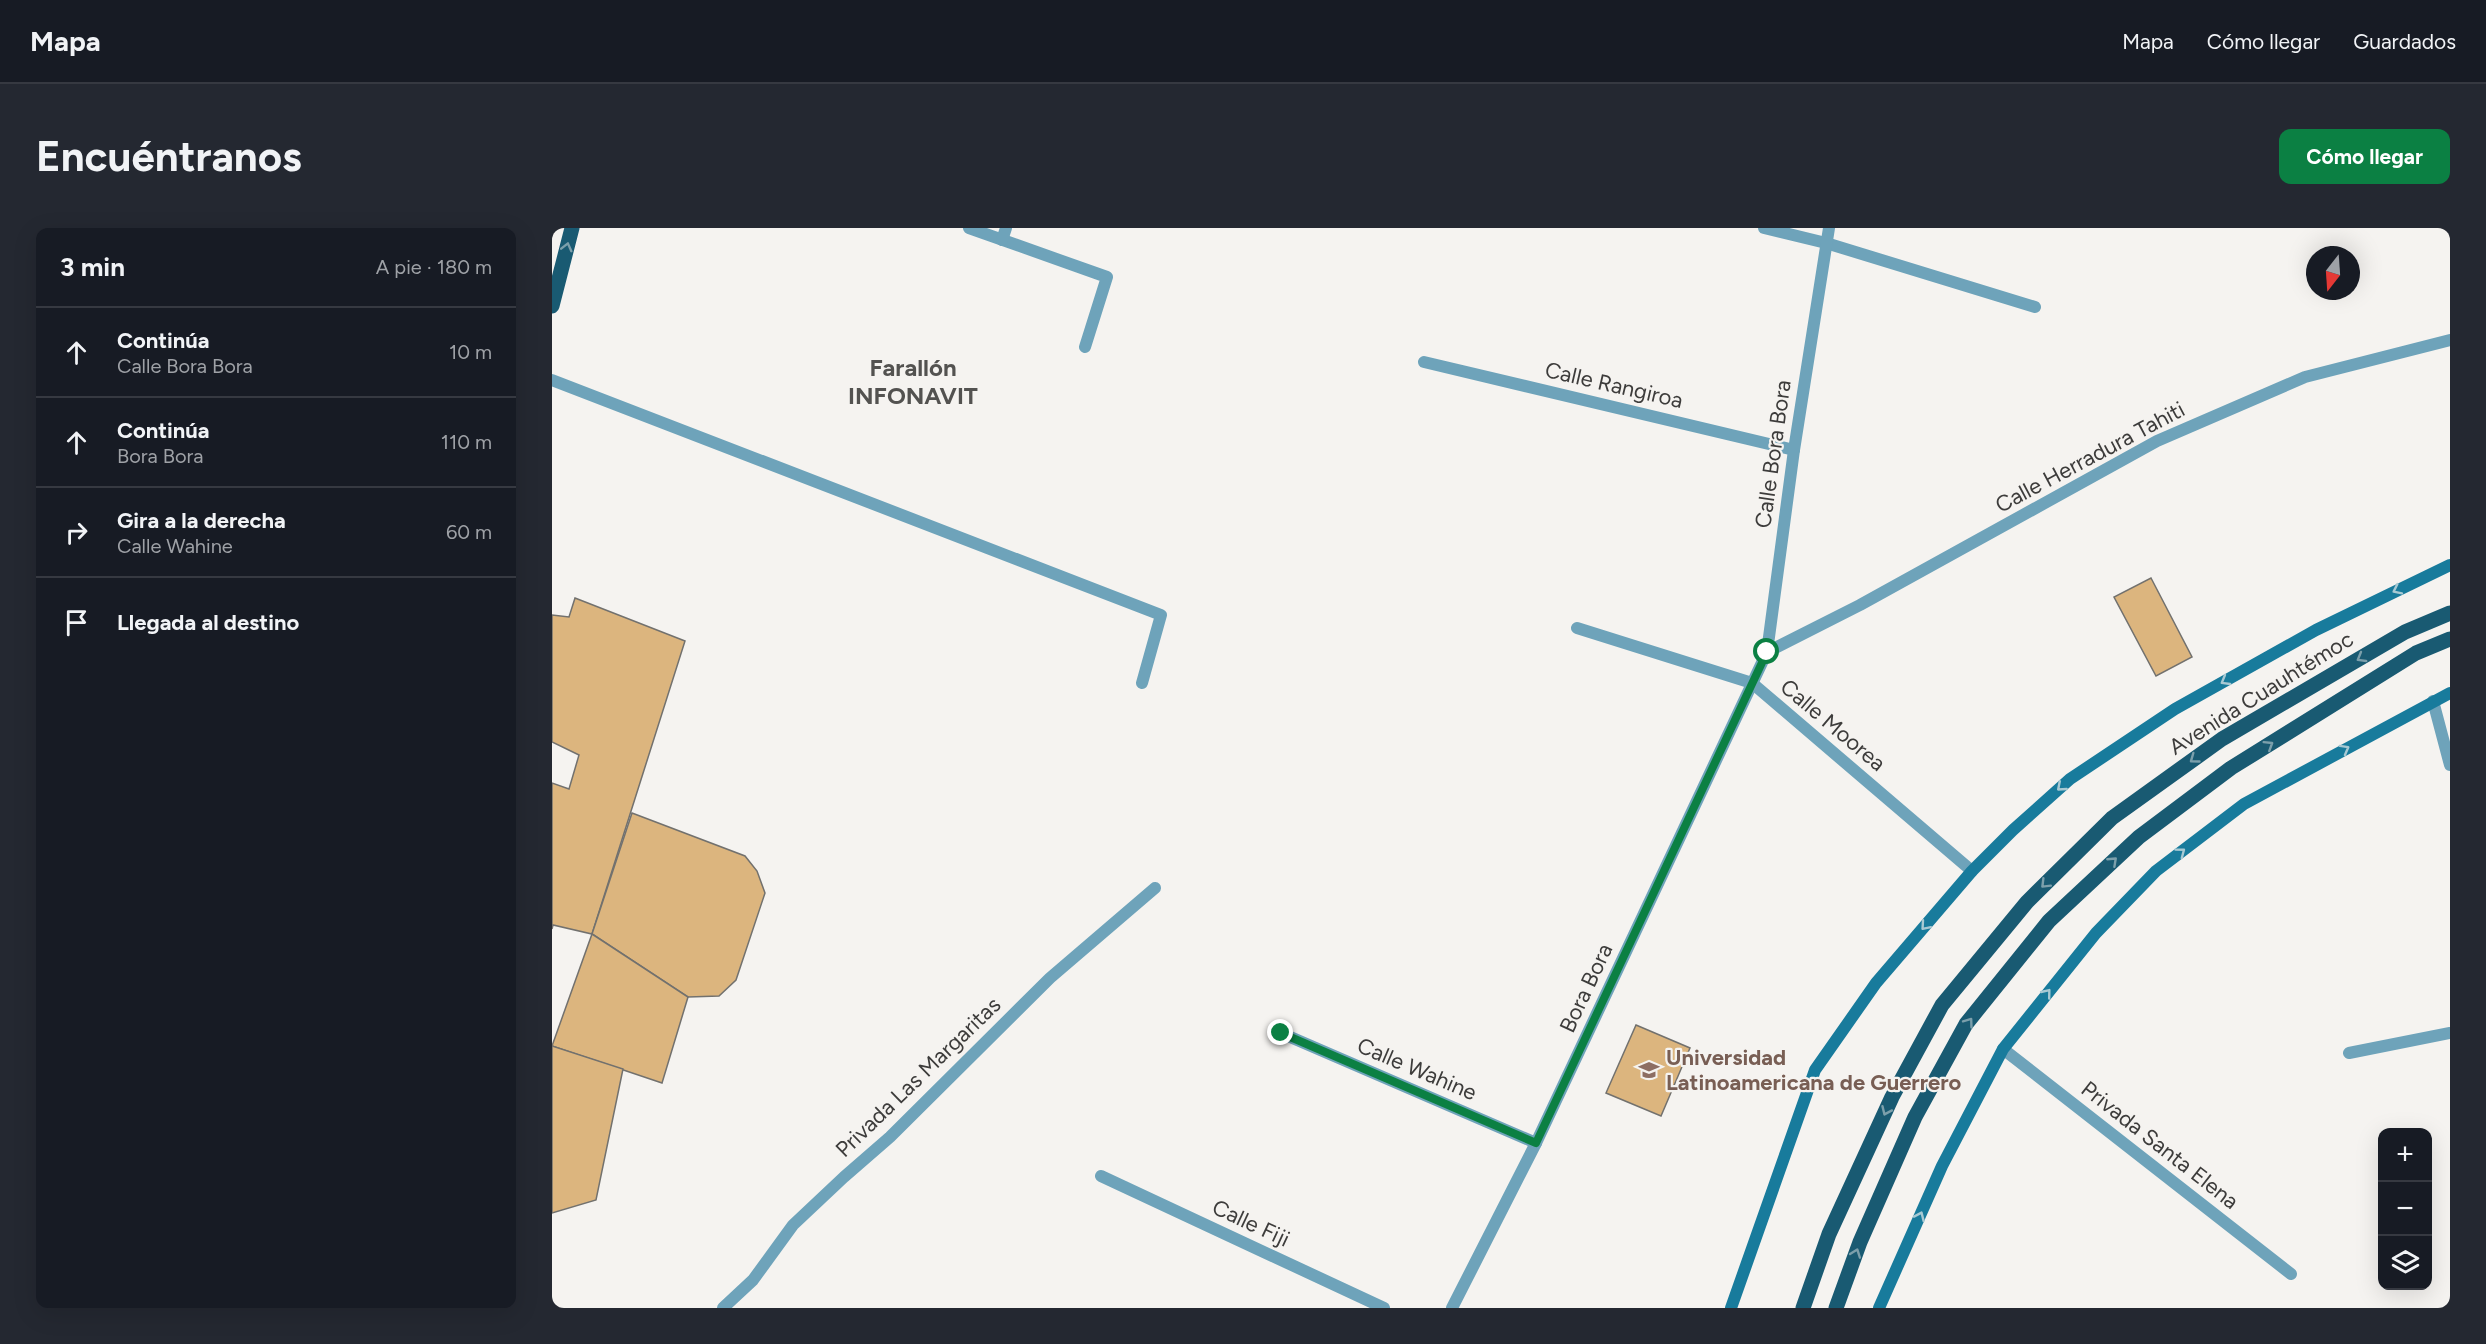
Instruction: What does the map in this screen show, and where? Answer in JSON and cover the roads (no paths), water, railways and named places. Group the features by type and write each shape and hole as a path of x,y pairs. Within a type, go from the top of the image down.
{"main road":[{"path":"552,306 572,228"},
{"name":"Avenida Cuauhtémoc","path":"1803,1308 1830,1234 1892,1097 1942,1005 2027,902 2112,818 2222,739 2406,632 2450,613"},
{"path":"1836,1308 1860,1242 1920,1107 1966,1024 2049,921 2139,837 2231,768 2415,653 2450,639"}],"street":[{"path":"969,228 1004,234 1107,277 1085,347"},
{"path":"1764,228 1826,243 2035,307"},
{"name":"Calle Bora Bora","path":"1752,683 1767,652 1794,450 1829,228"},
{"name":"Calle Herradura Tahiti","path":"1767,652 1860,605 2157,441 2305,377 2450,340"},
{"name":"Calle Rangiroa","path":"1424,362 1794,450"},
{"path":"552,380 1161,615 1142,684"},
{"path":"1731,1308 1815,1070 1876,982 1972,871 2013,830 2070,779 2175,709 2316,630 2450,565"},
{"name":"Calle Moorea","path":"1577,628 1752,683 1972,871"},
{"name":"Bora Bora","path":"1452,1308 1536,1143 1752,683"},
{"path":"1879,1308 1942,1166 2003,1049 2096,933 2156,871 2244,804 2450,693"},
{"path":"2433,701 2450,765"},
{"name":"Privada Las Margaritas","path":"723,1308 753,1280 793,1225 890,1137 1050,978 1155,888"},
{"name":"Calle Wahine","path":"1281,1033 1536,1143"},
{"path":"2349,1053 2450,1033"},
{"name":"Privada Santa Elena","path":"2003,1049 2291,1274"},
{"name":"Calle Fiji","path":"1101,1176 1384,1308"}],"place":[{"name":"Universidad Latinoamericana de Guerrero","path":"1649,1070"}],"district":[{"name":"Farallón INFONAVIT","path":"913,381"}]}
